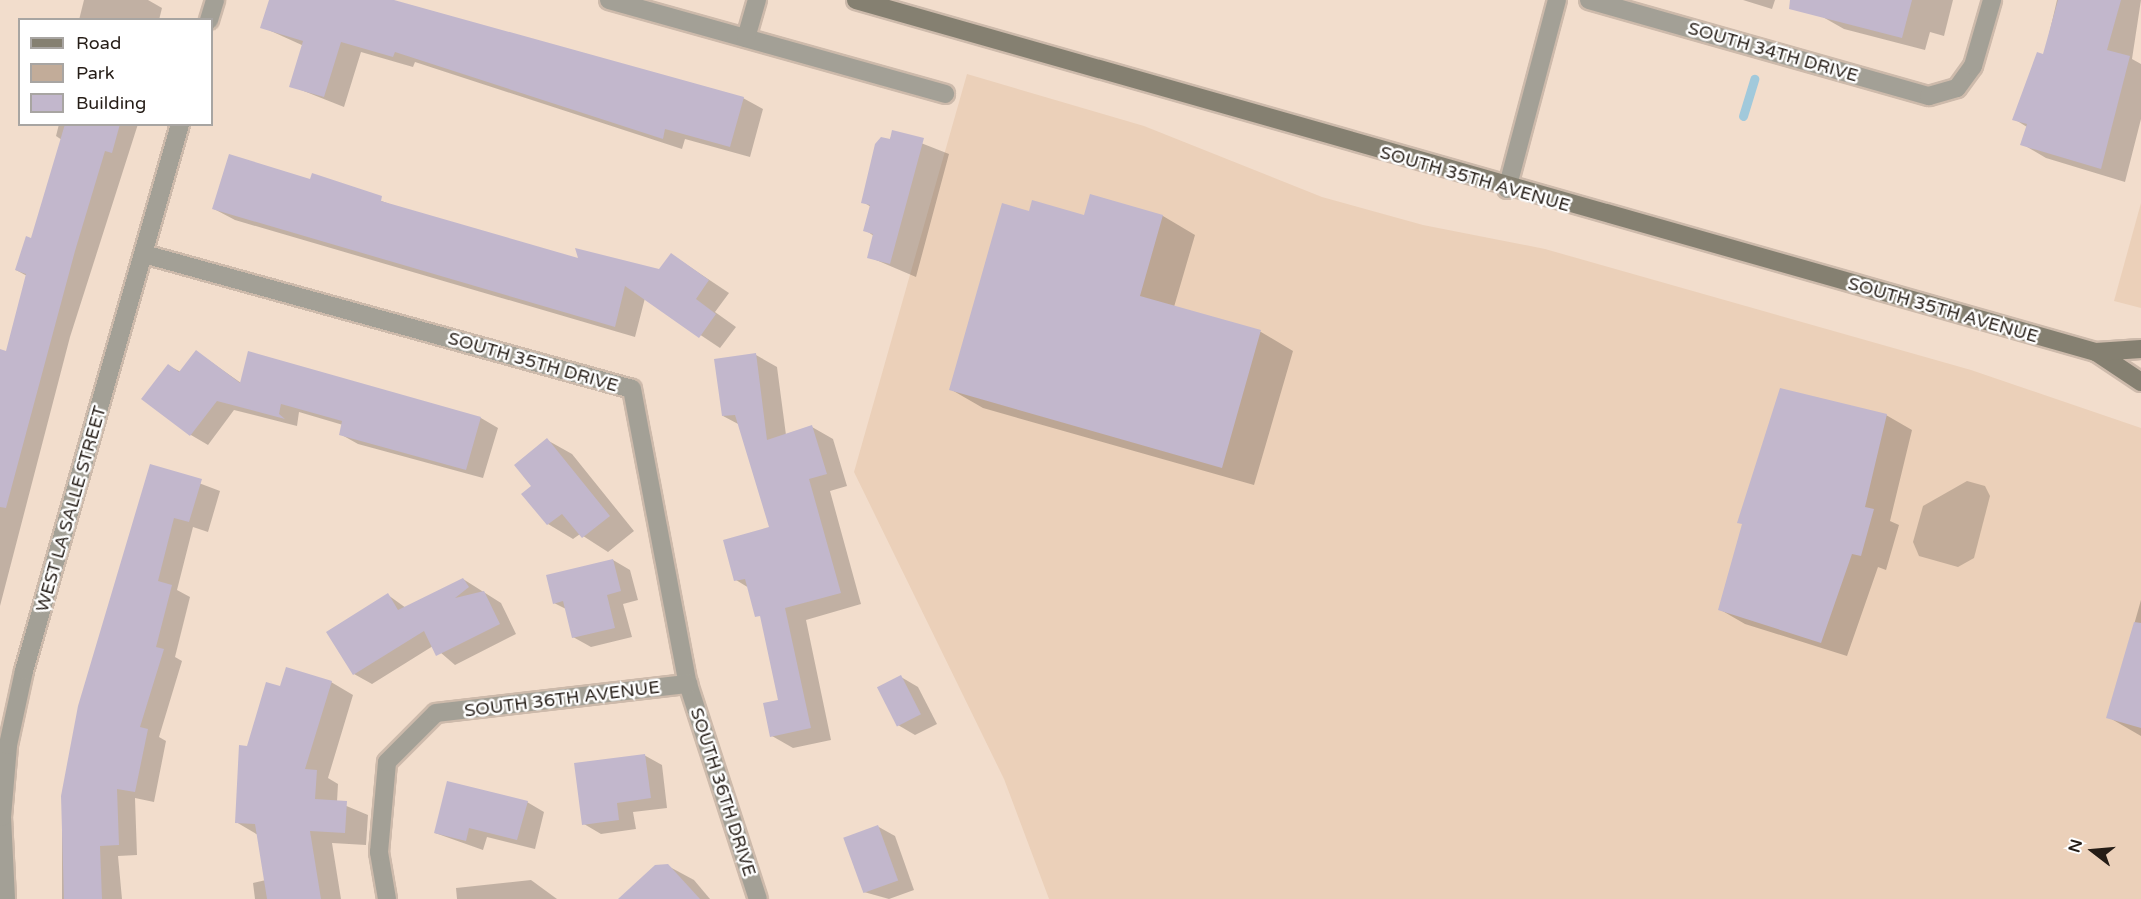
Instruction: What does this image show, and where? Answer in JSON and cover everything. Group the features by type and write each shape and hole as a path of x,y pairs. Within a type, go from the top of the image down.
{"main road":[{"name":"SOUTH 35TH AVENUE","path":"855,0 1507,189 2096,352 2141,382"},
{"name":"SOUTH 35TH AVENUE","path":"2096,352 2141,349"}],"street":[{"path":"210,18 215,0"},
{"path":"609,0 945,94"},
{"path":"746,38 757,0"},
{"path":"1507,189 1557,0"},
{"name":"SOUTH 34TH DRIVE","path":"1589,0 1929,96 1957,88 1973,66 1992,0"},
{"name":"WEST LA SALLE STREET","path":"6,899 2,817 8,746 179,126"},
{"name":"SOUTH 35TH DRIVE","path":"144,254 632,389 688,684"},
{"name":"SOUTH 36TH AVENUE","path":"387,899 379,852 387,762 436,713 688,684"},
{"name":"SOUTH 36TH DRIVE","path":"688,684 758,899"}],"shaded area":[{"path":"967,74 1144,126 1322,197 1423,225 1545,249 1971,370 2141,428 2141,899 1049,899 1004,779 854,472"},
{"path":"2141,203 2141,308 2114,301"}],"green space":[{"path":"1967,481 1985,486 1990,496 1974,558 1958,567 1919,556 1913,542 1923,506"}],"building":[{"path":"269,0 394,0 744,97 730,147 665,129 663,139 395,52 393,57 341,42 324,97 289,87 303,41 260,28"},
{"path":"1790,0 1912,0 1902,38 1789,9"},
{"path":"2058,0 2121,0 2107,50 2130,56 2101,169 2020,145 2027,124 2012,120 2037,52 2043,54"},
{"path":"64,126 119,126 112,153 105,151 75,251 6,508 0,507 0,349 6,351 26,274 15,270 26,236 31,238"},
{"path":"892,130 924,138 890,264 867,258 873,234 863,231 870,205 861,203 875,144 881,137 890,139"},
{"path":"229,154 310,179 312,173 382,196 381,201 578,258 575,248 659,269 671,253 709,280 696,299 716,314 699,338 625,286 615,327 212,209"},
{"path":"1090,194 1163,215 1140,296 1261,330 1222,468 949,390 1002,203 1029,211 1032,200 1084,215"},
{"path":"196,350 240,383 248,351 481,417 466,470 339,435 342,421 281,404 279,414 285,419 217,401 190,436 141,399 168,364 179,372"},
{"path":"756,353 767,440 812,425 827,474 809,479 841,593 785,608 811,728 770,737 763,703 778,700 760,616 755,617 745,579 734,581 723,540 769,527 735,415 722,416 714,359"},
{"path":"1780,388 1887,414 1865,507 1874,509 1861,556 1852,554 1821,643 1718,610 1742,524 1737,523"},
{"path":"547,438 610,516 582,538 562,514 547,525 521,494 531,486 514,465"},
{"path":"150,464 202,479 189,522 174,518 158,581 172,585 156,647 164,649 140,727 148,729 135,792 117,789 119,845 100,846 102,899 64,899 61,796 78,706"},
{"path":"613,559 621,591 607,595 615,628 572,638 563,601 553,604 546,575"},
{"path":"463,578 469,587 455,598 484,591 500,624 436,656 424,631 353,675 326,632 388,593 398,610"},
{"path":"2134,622 2141,623 2141,728 2106,718"},
{"path":"286,667 332,681 305,769 317,770 315,799 347,801 345,833 310,831 321,899 267,899 255,824 235,823 239,745 247,746 266,682 280,686"},
{"path":"901,675 921,714 897,726 877,687"},
{"path":"645,754 651,798 617,803 619,820 582,825 574,763"},
{"path":"447,781 528,801 517,840 469,828 466,841 434,833"},
{"path":"878,825 898,880 863,893 843,838"},
{"path":"668,864 700,899 618,899 655,865"}],"waterway":[{"path":"1743,116 1754,79"}]}
